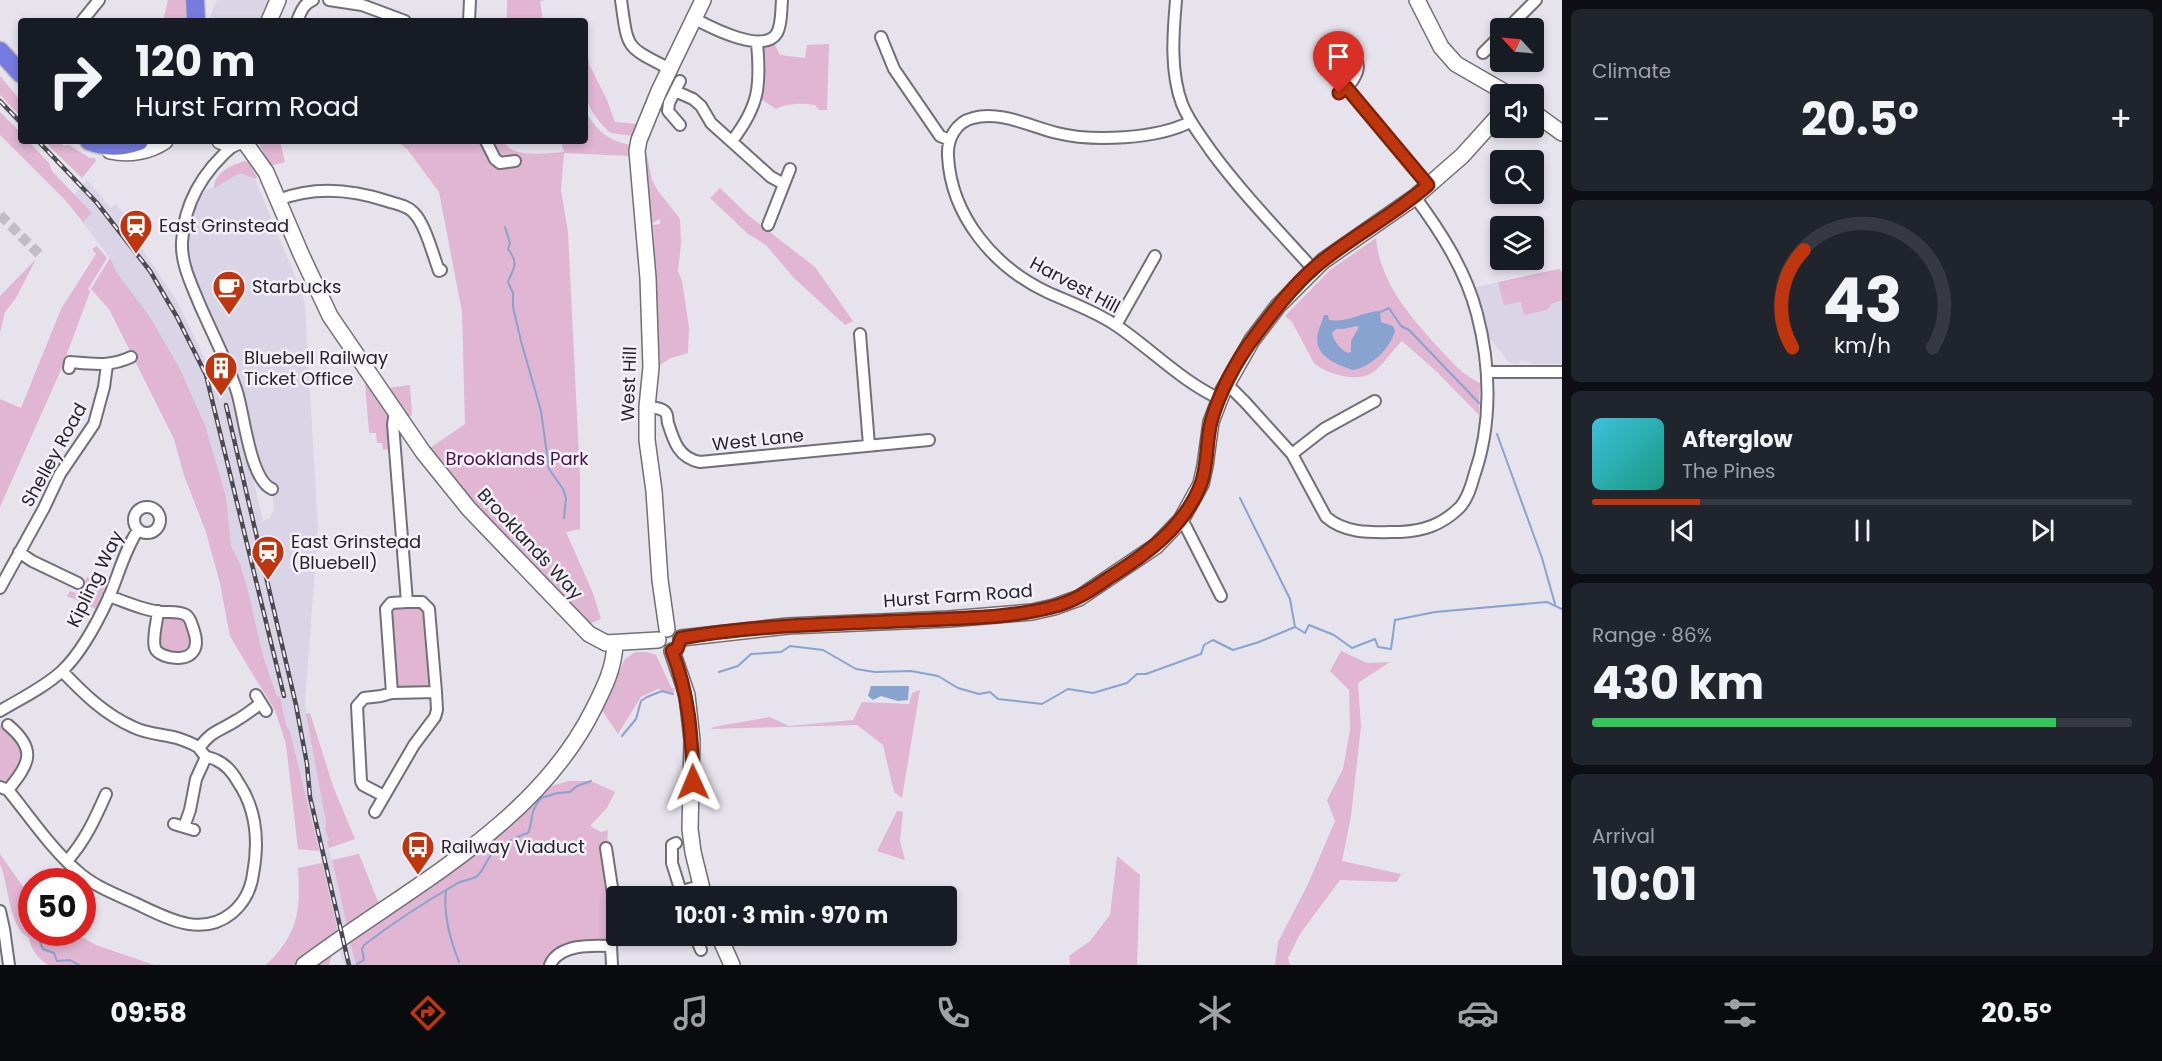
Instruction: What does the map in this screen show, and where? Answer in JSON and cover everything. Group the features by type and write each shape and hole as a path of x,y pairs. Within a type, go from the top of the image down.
{"highway":[{"path":"195,0 196,18"},
{"path":"0,51 18,71"},
{"path":"98,144 117,146 126,144"}],"street":[{"path":"84,18 99,0"},
{"path":"270,18 278,0"},
{"path":"298,18 307,2 313,0"},
{"path":"329,0 362,5 397,18"},
{"path":"469,18 470,0"},
{"path":"621,0 627,39 631,47 670,69 703,0"},
{"path":"1176,0 1173,31 1174,68 1182,103 1190,122 1236,185 1313,268"},
{"path":"1417,0 1441,47 1456,64 1491,84"},
{"path":"1518,18 1536,0"},
{"path":"695,19 727,34 757,43 772,38 777,33 779,1"},
{"path":"881,37 894,69 940,136 950,140 963,122 987,116 1004,118 1080,138 1130,137 1182,126 1190,122"},
{"path":"732,141 746,123 756,98 759,70 757,43"},
{"path":"1487,53 1490,49"},
{"path":"1338,50 1350,51 1357,64 1353,81 1342,90 1428,185"},
{"name":"West Hill","path":"663,634 654,491 647,440 647,407 651,367 650,327 645,225 638,159 639,140 670,69"},
{"path":"680,125 668,111 669,103 678,86 701,106 711,123 771,177 784,184"},
{"path":"1544,120 1562,134"},
{"name":"Hurst Farm Road","path":"681,638 788,626 949,619 1032,612 1079,598 1156,546 1181,520 1201,484 1211,422 1223,393 1252,339 1278,306 1313,268 1415,197 1462,156 1490,125"},
{"name":"Harvest Hill","path":"950,140 949,169 960,206 974,231 992,254 1018,274 1046,291 1082,306 1116,325 1203,391 1223,393 1230,387 1292,454 1326,517 1335,524 1356,531 1425,530 1439,523 1460,508 1472,485 1483,446 1487,420 1487,372 1477,312 1454,257 1435,224 1415,197"},
{"path":"95,144 110,152 127,153 152,148 159,144"},
{"path":"229,144 216,160 188,206 182,235 182,256 188,278 236,390 255,464 265,485 272,489"},
{"path":"216,160 229,144"},
{"name":"Brooklands Way","path":"233,144 266,172 330,316 423,452 476,517 588,634 597,640 615,644 663,634"},
{"path":"488,144 495,159 500,163 515,160"},
{"path":"768,225 790,169"},
{"path":"278,200 295,194 339,191 373,196 405,207 419,219 439,271 441,270"},
{"path":"1116,325 1155,256"},
{"path":"860,334 869,445"},
{"path":"69,368 70,362 106,365 119,363 131,357"},
{"name":"Shelley Road","path":"0,588 60,474 94,424 104,387 106,365"},
{"path":"1487,372 1562,372"},
{"path":"1292,454 1324,429 1375,402"},
{"name":"West Lane","path":"647,407 660,408 666,413 674,442 679,450 693,461 700,462 929,440"},
{"path":"398,415 394,418 393,424 407,602"},
{"path":"1181,520 1221,596"},
{"name":"Kipling Way","path":"0,711 62,671 94,626 109,596 128,545 138,530"},
{"path":"19,552 78,584"},
{"path":"109,596 158,611 180,612 188,616 197,642 191,655 164,656 157,652 154,646 158,611"},
{"path":"375,812 414,745 435,717 437,710 429,609 422,602 391,603 386,609 392,693"},
{"path":"674,629 678,632 681,638 677,649 665,651 660,646 663,634 674,629"},
{"path":"304,965 471,850 536,789 566,756 589,719 615,661 615,644"},
{"path":"672,651 687,696 692,740 690,829 701,886"},
{"path":"16,728 28,753 27,764 4,789 83,876 173,920 201,926 214,924 229,915 243,902 249,890 256,859 256,831 250,805 238,781 217,760 176,738 151,734 122,722 84,695 62,671"},
{"path":"384,796 363,785 361,781 357,706 363,698 392,693 436,692"},
{"path":"184,827 207,736 241,718 261,703"},
{"path":"67,861 90,831 106,793"},
{"path":"676,843 672,844 672,863 677,886"},
{"path":"606,848 611,886"},
{"path":"0,911 9,965"},
{"path":"550,965 564,951 588,945 606,946"},
{"path":"611,946 612,965"},
{"path":"699,946 701,950"},
{"path":"723,946 732,965"}],"shaded area":[{"path":"217,0 271,0 263,18 209,18"},
{"path":"241,172 255,179 305,305 318,529 305,702 306,713 310,713 341,809 355,839 329,848 356,965 345,965 340,952 319,851 298,849 286,744 271,701 251,673 230,636 220,583 206,532 184,475 174,439 109,309 91,289 110,258 67,202 87,180 111,208 116,204 137,232 137,241 177,301 207,363 217,359 228,383 226,386 233,396 263,521 269,518 274,510 271,483 260,465 241,388 190,266 187,252 187,234 192,231 189,216 199,196"},
{"path":"1559,269 1562,272 1562,364 1532,364 1525,361 1519,364 1510,363 1488,337 1476,287"}],"green space":[{"path":"168,0 190,0 190,18 164,18"},
{"path":"507,0 545,0 540,1 543,18 507,18"},
{"path":"774,43 780,55 805,58 807,45 829,44 827,110 819,110 815,105 800,104 776,109 761,99 763,85 761,51 764,46"},
{"path":"588,55 589,64 615,122 638,124 634,136 611,133 588,104"},
{"path":"0,76 18,97 18,114 0,95"},
{"path":"0,112 18,130 18,144 31,144 49,163 52,171 92,213 83,222 67,202 0,135"},
{"name":"Brooklands Park","path":"588,115 609,138 631,145 630,156 564,153 561,190 568,232 580,477 580,529 566,532 593,593 601,619 589,624 475,505 430,448 465,424 462,312 439,192 401,144 506,144 522,153 564,152 562,144 588,144"},
{"path":"649,132 646,151 652,180 680,219 681,244 678,271 682,281 689,327 688,353 671,358 660,365 653,225 660,224 660,219 652,223 647,189 645,154"},
{"path":"47,144 69,145 90,158 95,158 96,161 82,178"},
{"path":"259,144 281,144 285,162 270,166"},
{"path":"245,161 249,163 257,177 255,179 241,173 214,188 220,174 229,167"},
{"path":"720,188 749,216 815,267 853,321 845,325 793,277 766,245 748,234 710,198"},
{"path":"1376,238 1383,269 1406,310 1452,362 1480,383 1479,415 1437,372 1402,341 1372,373 1358,377 1342,376 1326,371 1314,363 1292,322 1285,316 1330,270"},
{"path":"97,246 107,258 88,289 90,292 60,372 0,507 0,399 21,408 61,309 96,254 92,249"},
{"path":"110,258 117,273 150,317 180,369 206,428 226,497 231,546 240,564 248,591 263,656 277,697 280,696 319,851 298,849 286,744 276,712 230,636 220,583 206,532 184,475 174,439 109,309 91,289"},
{"path":"36,259 16,298 5,312 0,333 0,296"},
{"path":"1559,269 1562,272 1562,300 1551,304 1547,310 1524,315 1521,302 1504,305 1498,282"},
{"path":"365,382 387,412 390,449 383,450 382,443 377,443 376,433 369,433"},
{"path":"410,385 412,415 409,417 388,388"},
{"path":"87,577 106,585 96,609 67,596 70,591 78,594"},
{"path":"418,605 424,609 431,685 428,688 398,688 391,612 393,608"},
{"path":"166,616 184,618 193,640 187,653 165,653 157,644 161,621"},
{"path":"1341,651 1367,663 1390,662 1358,683 1361,726 1351,816 1342,861 1401,874 1397,882 1340,880 1300,934 1288,958 1290,965 1275,965 1278,942 1308,884 1335,821 1327,800 1343,769 1350,730 1349,690 1330,671"},
{"path":"635,652 656,655 671,687 675,689 673,693 658,689 641,697 618,734 601,709 625,659"},
{"path":"920,690 902,798 894,792 883,745 857,725 711,729 770,717 789,726 853,720 862,702 909,704 912,693"},
{"path":"310,713 332,784 355,839 329,848 306,714"},
{"path":"0,725 10,732 20,745 23,763 7,782 0,781"},
{"path":"568,781 591,781 615,792 607,808 590,826 601,832 608,830 609,860 613,886 606,886 606,946 611,946 564,951 550,965 356,965 350,942 474,855 545,788"},
{"path":"897,811 903,812 900,841 905,860 877,851"},
{"path":"0,854 18,880 18,927 10,905 0,864"},
{"path":"359,854 379,904 347,926 332,860"},
{"path":"1117,856 1140,875 1137,965 1070,965 1069,956 1090,941 1110,915"},
{"path":"322,863 338,933 329,965 266,965 285,943 295,921 299,897 298,868"},
{"path":"96,945 154,965 48,965 31,946"}],"water":[{"path":"1371,312 1380,312 1381,322 1393,326 1395,331 1389,344 1373,361 1353,370 1335,363 1321,352 1317,337 1324,315 1328,315 1329,320 1336,321","holes":["1359,327 1351,341 1351,352 1348,353 1338,345 1332,333 1336,329"]},
{"path":"871,686 909,686 908,700 898,701 881,696 873,700 868,696"}],"waterway":[{"path":"505,227 510,243 508,249 515,263 508,282 513,293 513,307 541,411 549,469 563,489 566,498 564,518"},
{"path":"1380,312 1389,308 1401,326 1409,330 1479,403"},
{"path":"1497,434 1542,558 1555,604"},
{"path":"1240,498 1290,599 1295,627 1305,633 1309,625 1334,635 1352,648 1375,639 1378,647 1391,649 1395,620 1435,612 1547,602 1562,609"},
{"path":"719,672 738,666 751,654 781,652 790,646 823,650 856,669 875,672 911,671 938,676 958,688 979,694 990,692 998,699 1042,704 1068,689 1093,693 1127,683 1137,674 1146,674 1201,654 1204,645 1213,640 1233,650 1295,627"},
{"path":"622,736 636,719 641,701 662,691 673,694"},
{"path":"357,964 364,960 362,949 364,945 434,897 458,883 476,877 495,851 528,833 534,808 541,798 570,792 577,786 591,781"},
{"path":"446,890 448,927 459,962"},
{"path":"42,946 43,949 54,953 57,961 70,960 79,965"}],"tunnel":[{"path":"0,215 40,255"}],"railway":[{"path":"0,101 18,120"},
{"path":"41,144 97,203 150,271 177,317 206,375 284,696"},
{"path":"226,405 296,705 307,764 310,797 349,965"}],"place":[{"name":"East Grinstead","path":"136,255"},
{"name":"Starbucks","path":"229,316"},
{"name":"Bluebell Railway Ticket Office","path":"221,397"},
{"name":"East Grinstead (Bluebell)","path":"268,581"},
{"name":"Railway Viaduct","path":"418,876"}],"route":[{"path":"693,782 692,740 687,696 672,651 681,644 681,638 788,626 949,619 1032,612 1054,607 1079,598 1156,546 1181,520 1201,484 1211,422 1220,399 1235,367 1252,339 1313,268 1379,223 1428,185 1346,87 1339,93"}]}
